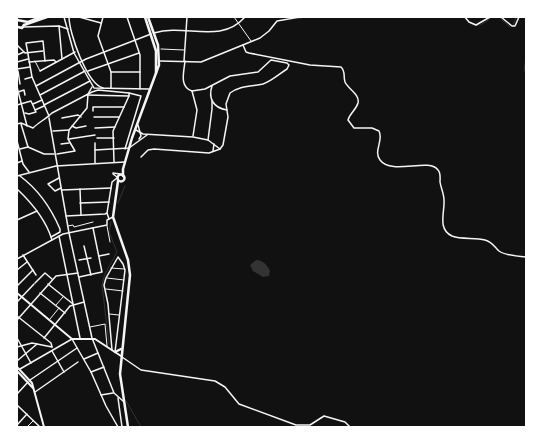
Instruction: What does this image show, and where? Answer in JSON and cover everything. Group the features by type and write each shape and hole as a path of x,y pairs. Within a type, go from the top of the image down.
{"main road":[{"path":"19,21 28,22 39,17"},
{"path":"17,28 47,17"},
{"path":"145,17 153,34 156,51 156,74"},
{"path":"128,427 120,374 121,349 129,287 129,266 113,217 119,186 118,177 123,169 132,138 160,61 148,17"},
{"path":"19,21 23,26"},
{"path":"119,186 124,176 123,169"},
{"path":"118,177 124,176"},
{"path":"118,177 122,181"},
{"path":"115,352 121,349"}],"street":[{"path":"105,89 96,85 88,72 78,51 69,17 64,17 69,30 74,53 96,89 105,89 151,89"},
{"path":"79,17 101,23"},
{"path":"103,17 98,36 111,72 111,89"},
{"path":"127,17 139,52 140,89"},
{"path":"141,157 148,150 154,149 194,150 202,152 220,149 223,145 228,117 227,98 236,89 264,83 288,69 287,63 271,60 258,72 230,76 205,89 192,91 187,89 183,81 187,17"},
{"path":"234,17 251,42"},
{"path":"36,86 82,60 162,31 218,32 238,24 245,17"},
{"path":"160,61 201,62 243,46 265,35 277,21 300,17"},
{"path":"465,17 469,22 476,25 490,17"},
{"path":"501,17 512,26 515,26 519,17"},
{"path":"23,26 59,26 69,30"},
{"path":"59,26 62,59"},
{"path":"45,61 42,41 26,43 32,77 49,117 56,166 69,233 92,338 114,393 123,401"},
{"path":"17,45 27,53 44,51"},
{"path":"243,46 246,52 250,53 310,65 341,67 344,71 345,82 358,101 357,106 350,114 348,120 354,128 372,128 379,131 381,135 377,155 380,160 387,165 400,168 425,166 436,168 440,171 444,199 442,222 445,230 452,236 485,240 493,243 500,251 526,257"},
{"path":"161,49 185,50"},
{"path":"35,62 40,71 78,51"},
{"path":"17,55 24,52"},
{"path":"88,72 139,52"},
{"path":"17,62 28,59"},
{"path":"29,62 54,60 56,62"},
{"path":"20,84 17,71 30,67"},
{"path":"40,95 85,71"},
{"path":"111,72 140,72"},
{"path":"26,79 32,77"},
{"path":"25,113 29,114 36,112 35,110 90,81"},
{"path":"208,140 212,109 210,92 212,85"},
{"path":"20,149 28,147 44,154 75,151 68,139 69,130 86,108 88,94 93,86"},
{"path":"17,88 28,126"},
{"path":"116,89 121,93"},
{"path":"205,89 210,92"},
{"path":"18,92 24,90 25,95"},
{"path":"17,124 21,123 33,128 39,121 98,90 141,96 125,149"},
{"path":"192,91 197,110 193,137"},
{"path":"88,94 129,94"},
{"path":"114,162 115,127 129,94"},
{"path":"33,104 42,100"},
{"path":"17,105 31,101 35,110"},
{"path":"212,101 218,107 227,110"},
{"path":"93,111 93,107 124,107"},
{"path":"212,109 218,107"},
{"path":"62,118 78,115 80,117"},
{"path":"94,117 119,117"},
{"path":"21,123 28,147"},
{"path":"137,124 140,132 139,139"},
{"path":"72,126 76,128 86,126"},
{"path":"95,128 115,127"},
{"path":"53,131 69,130"},
{"path":"135,130 147,134 193,137 208,140 220,149"},
{"path":"95,150 129,148 147,134"},
{"path":"68,139 95,135"},
{"path":"97,138 114,138"},
{"path":"132,138 139,139"},
{"path":"17,141 22,161 29,172"},
{"path":"94,142 95,163"},
{"path":"61,144 70,143"},
{"path":"214,144 214,151"},
{"path":"17,163 22,161"},
{"path":"51,237 60,232 52,212 39,194 18,176 56,166 125,162"},
{"path":"118,177 112,173 118,177"},
{"path":"110,242 107,225 107,213 112,182 118,177"},
{"path":"59,178 48,184 55,191 61,189 80,190 111,188"},
{"path":"17,189 28,199 37,211 52,240"},
{"path":"80,190 81,215"},
{"path":"80,203 109,202"},
{"path":"17,220 37,211"},
{"path":"66,216 107,213"},
{"path":"108,219 113,217"},
{"path":"68,226 93,222"},
{"path":"17,259 59,236 107,225"},
{"path":"79,277 102,272 92,228"},
{"path":"59,236 80,338"},
{"path":"84,246 91,275"},
{"path":"98,256 109,254"},
{"path":"23,255 36,275"},
{"path":"112,350 105,289 106,278 118,257 125,268 115,352"},
{"path":"79,260 91,258"},
{"path":"17,270 27,262"},
{"path":"111,268 125,268 129,266"},
{"path":"17,286 33,270"},
{"path":"17,302 45,273 52,279"},
{"path":"17,320 52,279 56,276 78,273"},
{"path":"106,278 124,280"},
{"path":"48,284 73,304"},
{"path":"105,289 123,291"},
{"path":"17,293 56,324 72,339 91,372 118,427"},
{"path":"40,293 65,313"},
{"path":"56,305 63,297"},
{"path":"44,338 73,304 84,302"},
{"path":"50,320 59,308"},
{"path":"109,314 120,315"},
{"path":"18,317 48,341 64,372"},
{"path":"90,327 105,324 106,346"},
{"path":"17,338 31,364"},
{"path":"20,370 72,339 92,338 141,370 215,381 225,387 239,404 296,425 310,425 324,416 345,422 350,427"},
{"path":"47,346 48,341"},
{"path":"17,347 21,345 37,344 53,349"},
{"path":"17,361 37,344"},
{"path":"17,394 29,381 77,348"},
{"path":"84,359 98,353"},
{"path":"35,392 78,362"},
{"path":"17,367 29,381 35,392 42,427"},
{"path":"91,372 104,367"},
{"path":"17,371 29,381"},
{"path":"102,395 114,393"},
{"path":"118,398 122,427"},
{"path":"17,405 33,421 42,427"},
{"path":"17,425 27,414"},
{"path":"27,427 33,421"}],"shaded area":[{"path":"256,260 263,262 266,265 270,271 269,276 263,277 253,271 250,265"}],"waterway":[{"path":"298,19 305,17"},
{"path":"436,17 446,17"},
{"path":"470,23 473,25 479,25 492,17"},
{"path":"499,17 510,27"},
{"path":"513,25 516,17"},
{"path":"524,71 526,58"},
{"path":"118,203 125,186"},
{"path":"109,344 102,285 105,274 117,252 109,232 111,222"},
{"path":"126,401 141,427"}]}
